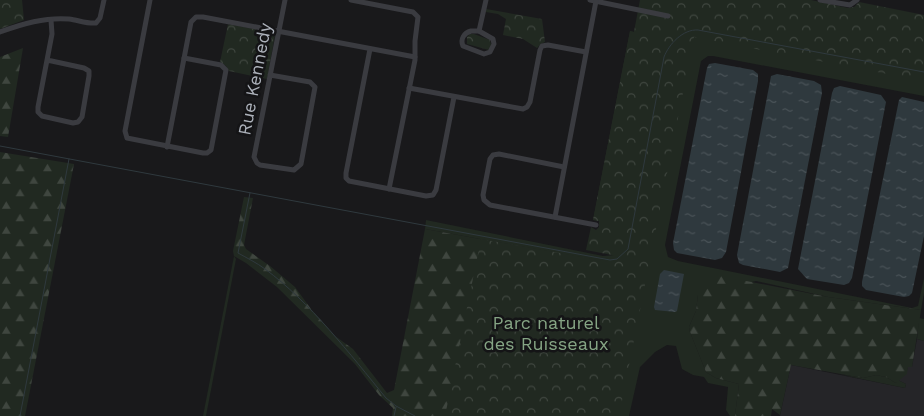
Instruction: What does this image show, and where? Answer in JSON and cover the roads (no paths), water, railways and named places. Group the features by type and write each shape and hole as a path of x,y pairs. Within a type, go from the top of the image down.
{"street":[{"path":"0,32 26,23 51,20 66,19 96,23 100,20 104,0"},
{"path":"150,0 124,131 127,138 207,153 212,148 226,70 221,65 184,58"},
{"name":"Rue Kennedy","path":"270,75 312,83 314,86 315,91 299,167 290,170 257,163 254,155 284,0"},
{"path":"350,0 408,11 417,15 415,58 390,189"},
{"path":"480,31 486,0"},
{"path":"590,0 668,16"},
{"path":"820,0 850,5 857,0"},
{"path":"555,217 596,1"},
{"path":"167,147 191,22 196,17 279,31 415,58"},
{"path":"47,60 84,68 89,71 82,116 79,122 75,123 43,117 38,113 37,108 52,34 51,20"},
{"path":"480,31 493,40 492,48 487,54 462,46 462,39 466,33 480,31"},
{"path":"409,88 524,109 530,102 542,46 550,45 586,52"},
{"path":"370,49 346,175 351,182 427,197 432,196 436,192 454,97"},
{"path":"564,167 495,154 491,158 483,195 484,201 490,205 596,225"}],"water":[{"path":"715,63 753,70 758,74 758,81 726,252 722,258 715,260 677,253 674,250 673,243 707,68 709,64"},
{"path":"777,74 814,81 821,85 822,93 788,268 780,272 743,265 739,263 737,255 771,76"},
{"path":"840,86 881,95 886,102 852,278 849,283 844,285 807,279 798,269 832,93 834,88"},
{"path":"902,97 924,102 924,236 912,293 904,297 866,290 862,286 899,100"},
{"path":"664,270 684,274 677,311 675,312 655,310 654,307 660,274"}],"waterway":[{"path":"0,146 610,260 617,259 628,249 664,57 673,42 687,32 698,30 924,72"},
{"path":"20,416 69,159"},
{"path":"250,193 238,253 282,282 329,329 386,398 396,406 415,416"},
{"path":"394,416 396,407"}],"park label":[{"name":"Parc naturel des Ruisseaux","path":"546,333"}]}
